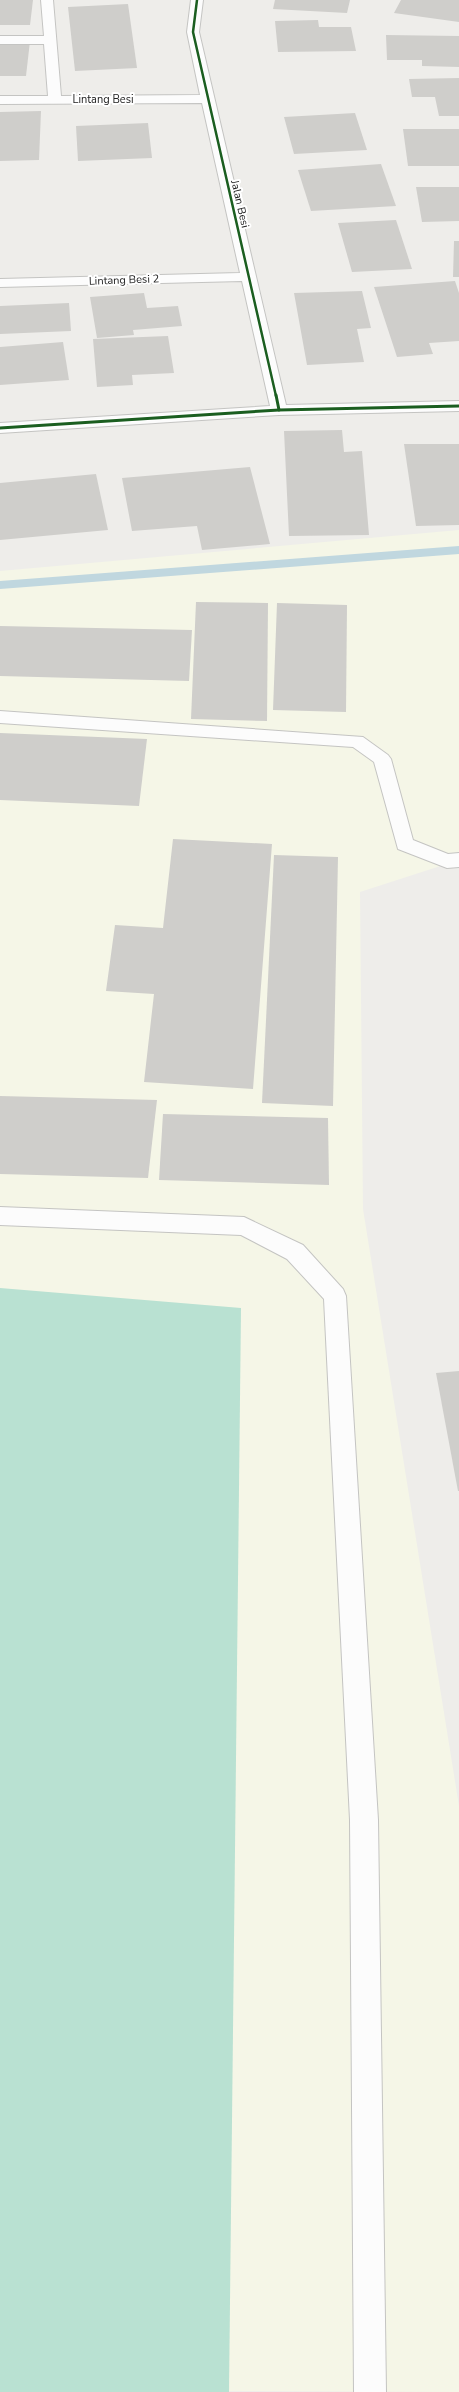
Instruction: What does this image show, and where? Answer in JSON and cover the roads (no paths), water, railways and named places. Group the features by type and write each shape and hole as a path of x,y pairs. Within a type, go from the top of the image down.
{"street":[{"path":"47,0 55,99"},
{"name":"Jalan Besi","path":"197,0 193,32 207,99 279,410"},
{"path":"0,40 51,40"},
{"name":"Lintang Besi","path":"0,100 207,99"},
{"name":"Lintang Besi 2","path":"0,283 248,277"},
{"path":"0,428 279,410 459,406"},
{"path":"0,716 357,741 382,759 405,844 447,861 459,860"},
{"path":"0,1216 244,1226 295,1252 335,1296 364,1820 370,2392"}],"waterway":[{"path":"0,585 459,550"}]}
